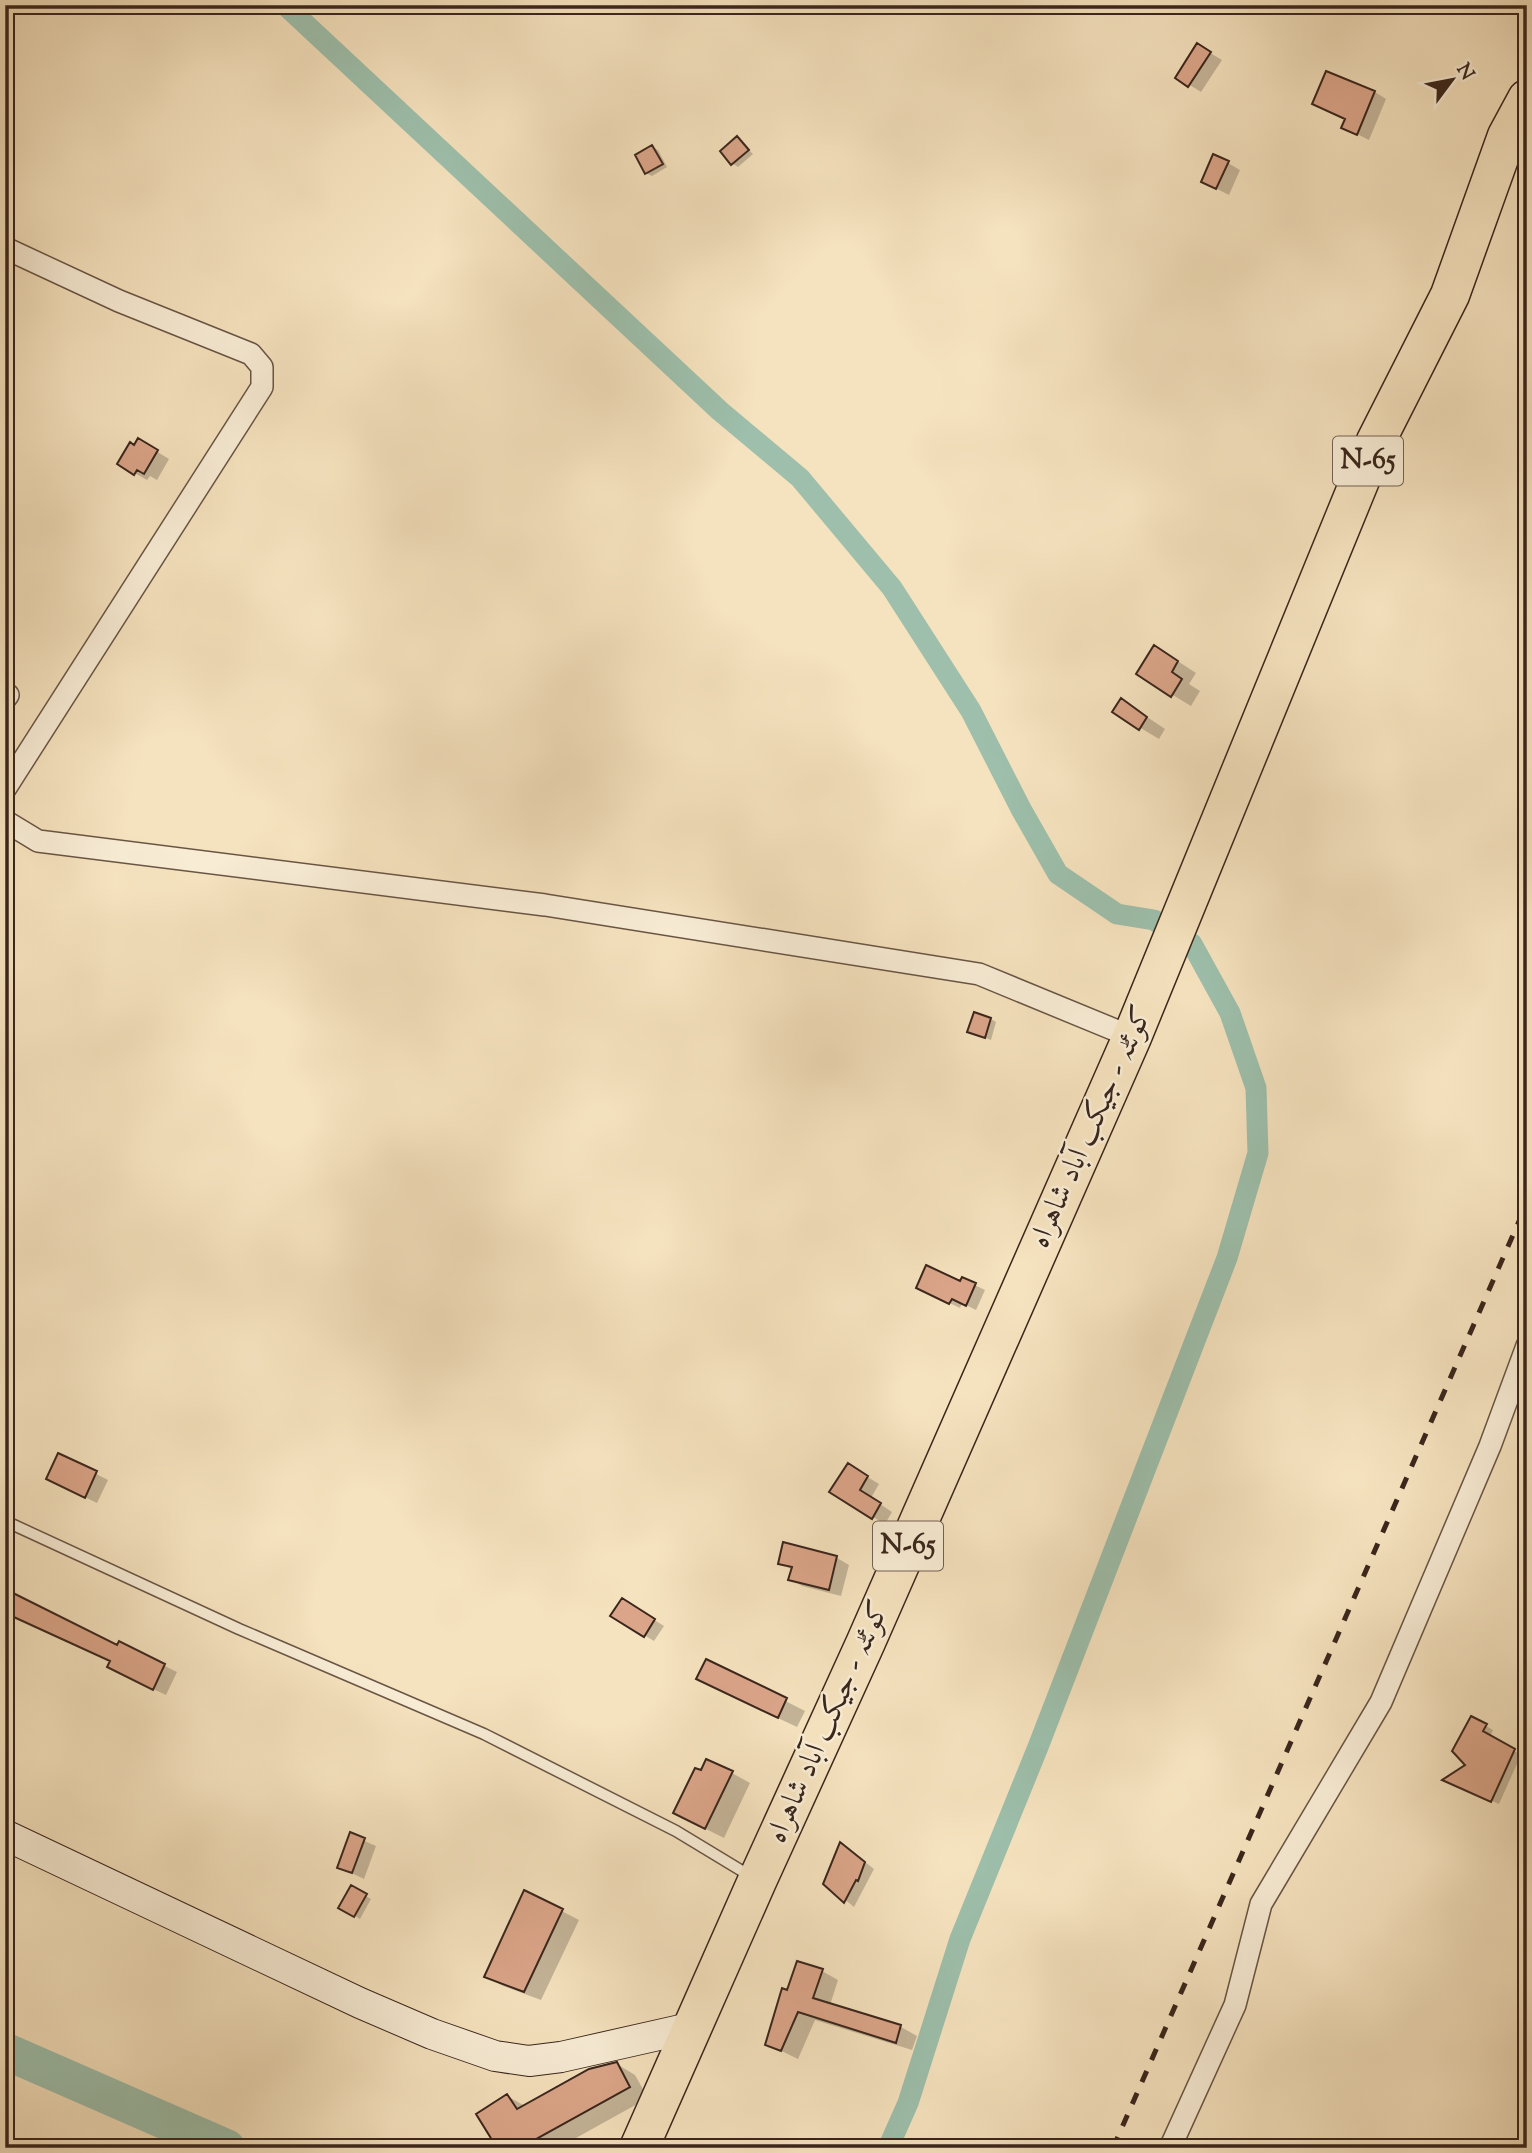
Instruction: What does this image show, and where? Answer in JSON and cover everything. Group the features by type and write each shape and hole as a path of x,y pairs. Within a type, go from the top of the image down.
{"highway":[{"name":"کوئٹہ - جیکب آباد شاہراہ","path":"644,2146 757,1881 871,1631 1132,1037 1376,441 1450,295 1507,136 1527,99"}],"street":[{"path":"5,248 119,300 251,354 262,367 262,387 5,789"},
{"path":"5,821 38,841 545,905 979,974 1132,1037"},
{"path":"1170,2148 1235,2005 1261,1904 1381,1702 1490,1446 1527,1346"},
{"path":"5,1835 360,2003 432,2034 495,2056 529,2060 561,2057 694,2027"}],"lane":[{"path":"5,1521 239,1629 484,1734 676,1831 757,1881"}],"building":[{"path":"1197,43 1211,52 1188,87 1175,78"},
{"path":"1326,71 1375,91 1357,135 1341,128 1345,119 1312,104"},
{"path":"737,136 749,150 731,165 720,151"},
{"path":"652,145 663,164 645,174 635,155"},
{"path":"1213,154 1229,161 1216,189 1201,182"},
{"path":"138,438 158,450 144,474 137,470 134,475 117,464 130,442 134,445"},
{"path":"1154,645 1178,661 1172,672 1182,679 1171,697 1136,674"},
{"path":"1121,698 1147,717 1139,730 1112,712"},
{"path":"974,1012 991,1018 985,1038 967,1032"},
{"path":"926,1265 960,1281 962,1277 976,1283 966,1306 952,1299 949,1304 916,1288"},
{"path":"58,1453 97,1471 85,1498 46,1479"},
{"path":"848,1463 868,1476 860,1490 881,1503 872,1519 829,1492"},
{"path":"783,1542 837,1556 829,1590 788,1580 792,1567 778,1564"},
{"path":"5,1589 117,1645 119,1641 165,1664 153,1690 107,1667 110,1661 5,1613"},
{"path":"622,1598 655,1619 644,1637 610,1616"},
{"path":"706,1659 787,1698 778,1718 696,1679"},
{"path":"1471,1716 1487,1724 1483,1731 1515,1749 1491,1802 1442,1780 1465,1765 1452,1751"},
{"path":"706,1759 733,1771 705,1829 673,1813 695,1768 701,1770"},
{"path":"350,1832 365,1838 352,1873 337,1868"},
{"path":"840,1842 865,1862 858,1881 856,1880 844,1903 823,1884"},
{"path":"351,1885 367,1894 354,1917 338,1908"},
{"path":"524,1890 563,1909 524,1992 484,1977"},
{"path":"797,1961 823,1969 813,1998 901,2025 896,2043 798,2012 781,2051 765,2045 782,1988 787,1990"},
{"path":"617,2062 630,2087 536,2139 542,2148 497,2148 476,2114 507,2094 517,2109 589,2069"}],"waterway":[{"path":"285,5 720,411 800,478 892,588 971,711 1058,874 1117,914 1154,920 1192,944 1230,1013 1256,1088 1258,1153 1227,1258 1038,1747 960,1939 908,2103 888,2148"},
{"path":"5,2051 227,2148"}],"railway":[{"path":"1113,2148 1527,1203"}]}
